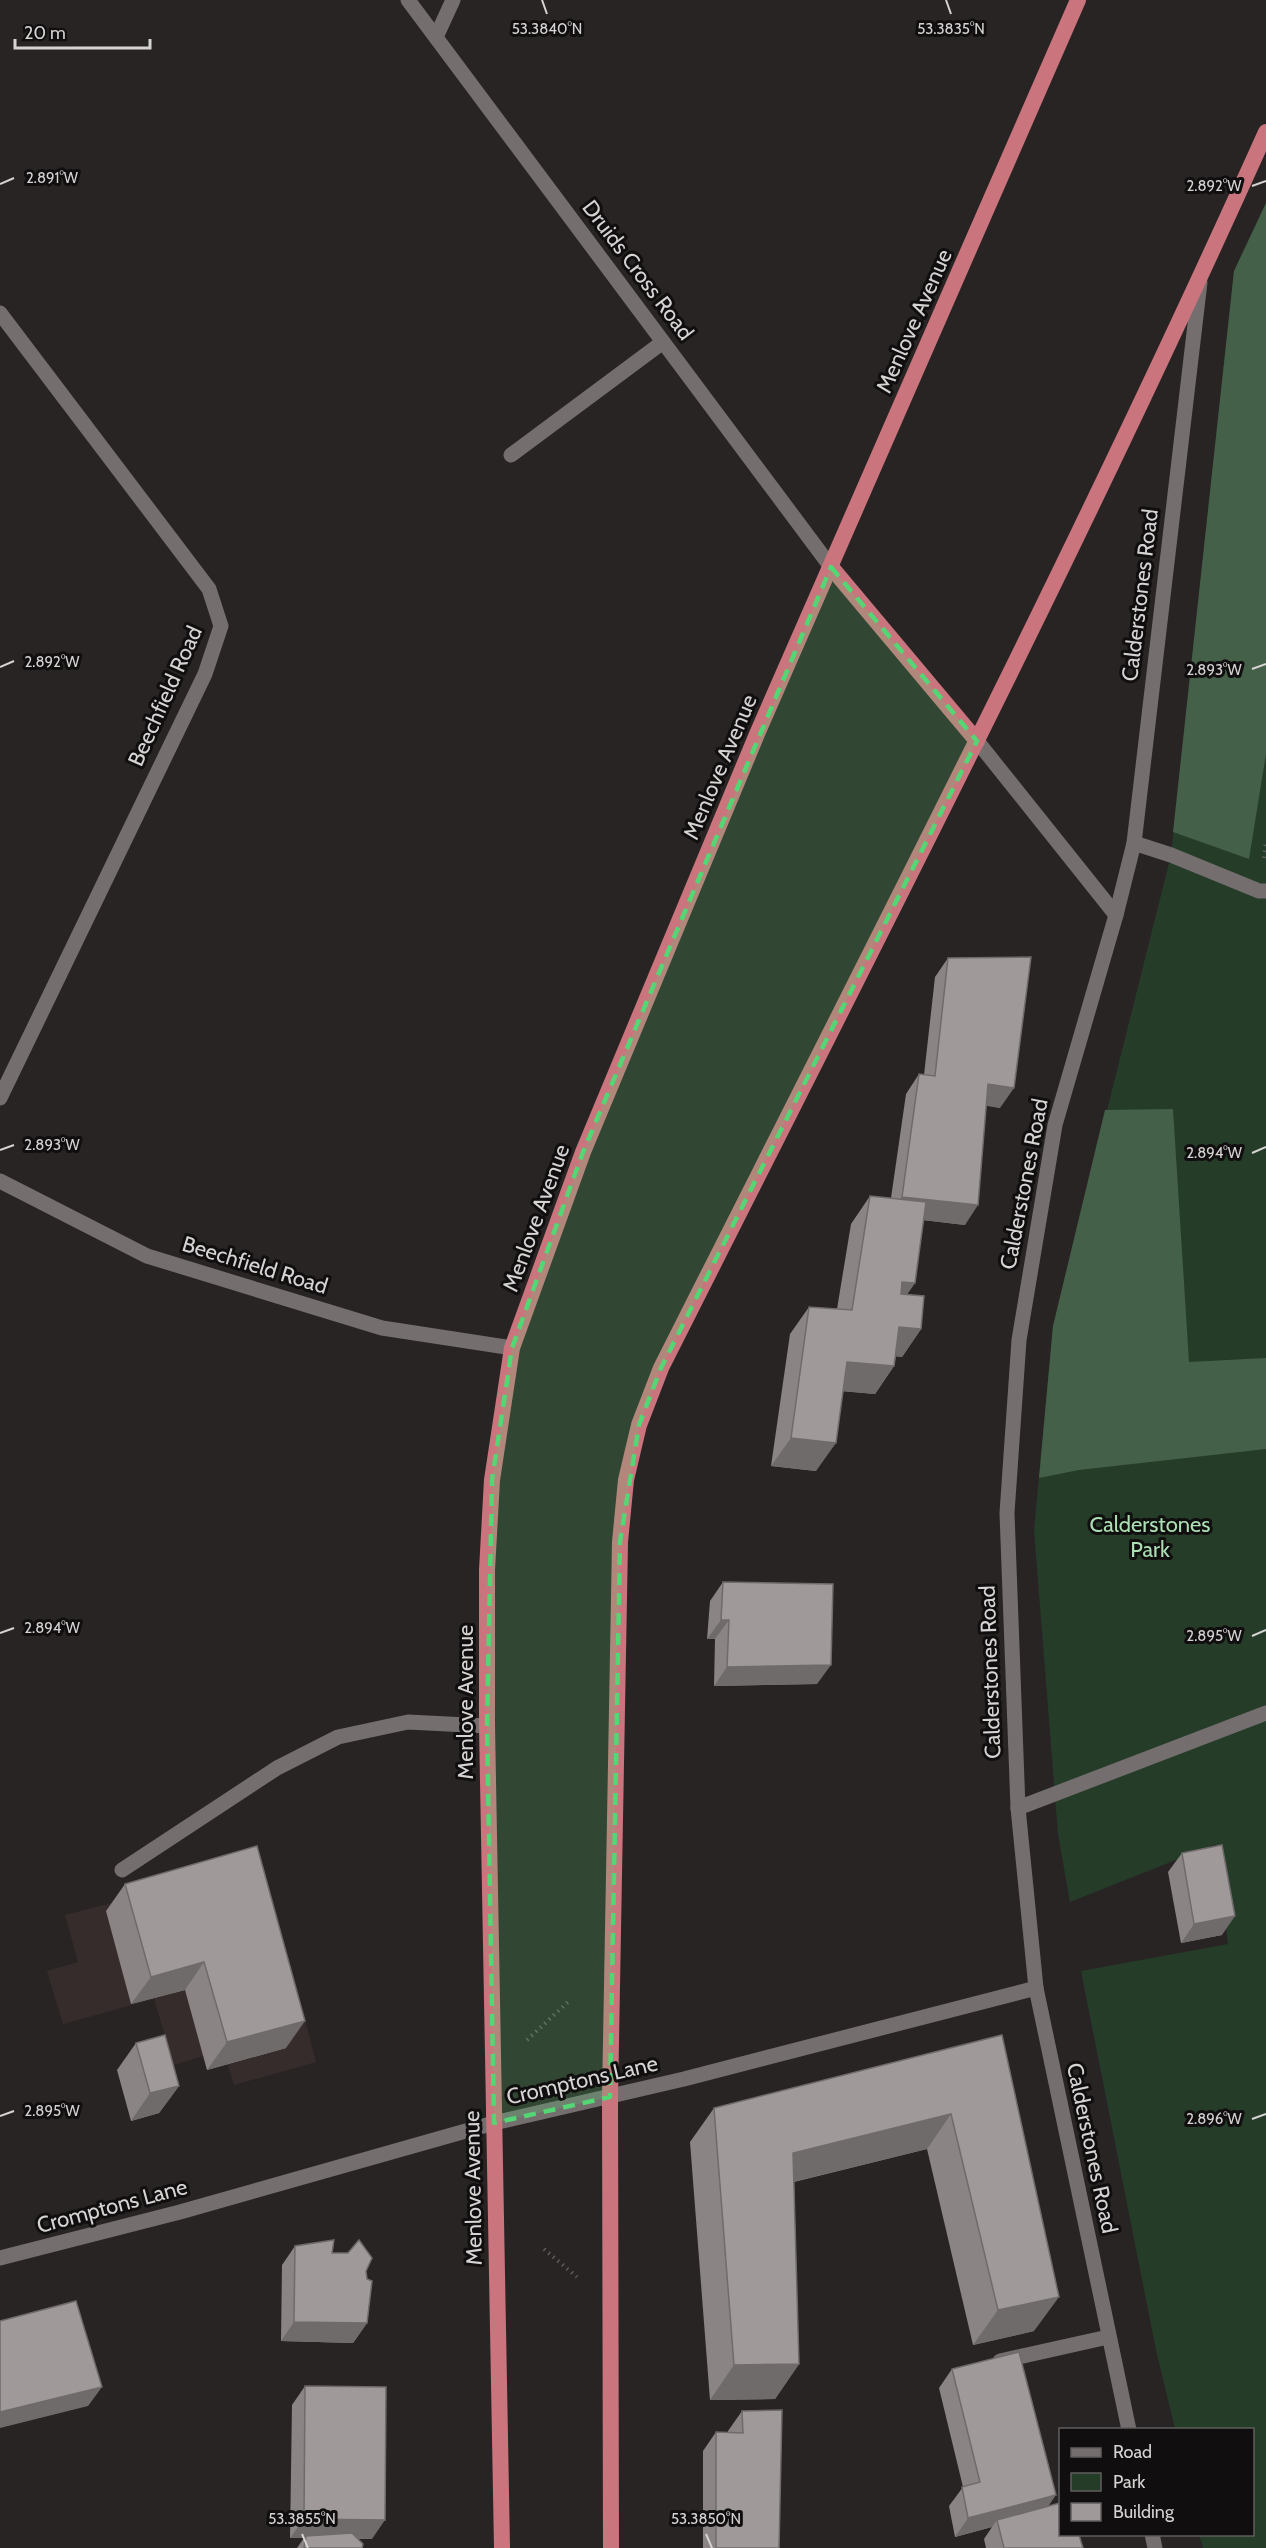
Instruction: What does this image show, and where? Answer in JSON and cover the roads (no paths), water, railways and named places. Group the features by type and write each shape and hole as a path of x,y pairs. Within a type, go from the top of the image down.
{"highway":[{"name":"Menlove Avenue","path":"502,2548 487,1726 487,1570 492,1480 512,1348 583,1152 757,734 1078,0"},
{"path":"611,2548 610,2097 620,1542 626,1480 639,1425 661,1368 976,741 1200,279 1266,132"},
{"path":"831,567 976,741"}],"street":[{"name":"Druids Cross Road","path":"408,0 831,567"},
{"path":"436,37 453,0"},
{"name":"Calderstones Road","path":"1129,2428 1036,1988 1018,1808 1007,1513 1019,1340 1055,1125 1116,915 1134,843 1200,279"},
{"name":"Beechfield Road","path":"0,313 208,589 221,627 205,674 0,1098"},
{"path":"511,455 663,342"},
{"path":"976,741 1116,915"},
{"path":"1134,843 1171,855 1259,891 1266,891"},
{"name":"Beechfield Road","path":"0,1181 147,1256 381,1328 512,1348"},
{"path":"1018,1808 1266,1713"},
{"path":"122,1870 277,1768 338,1737 408,1722 487,1726"},
{"name":"Cromptons Lane","path":"0,2258 180,2212 494,2123 610,2097 1036,1988"},
{"path":"985,2365 1108,2337"}],"park label":[{"name":"Calderstones Park","path":"1150,1536"}]}
